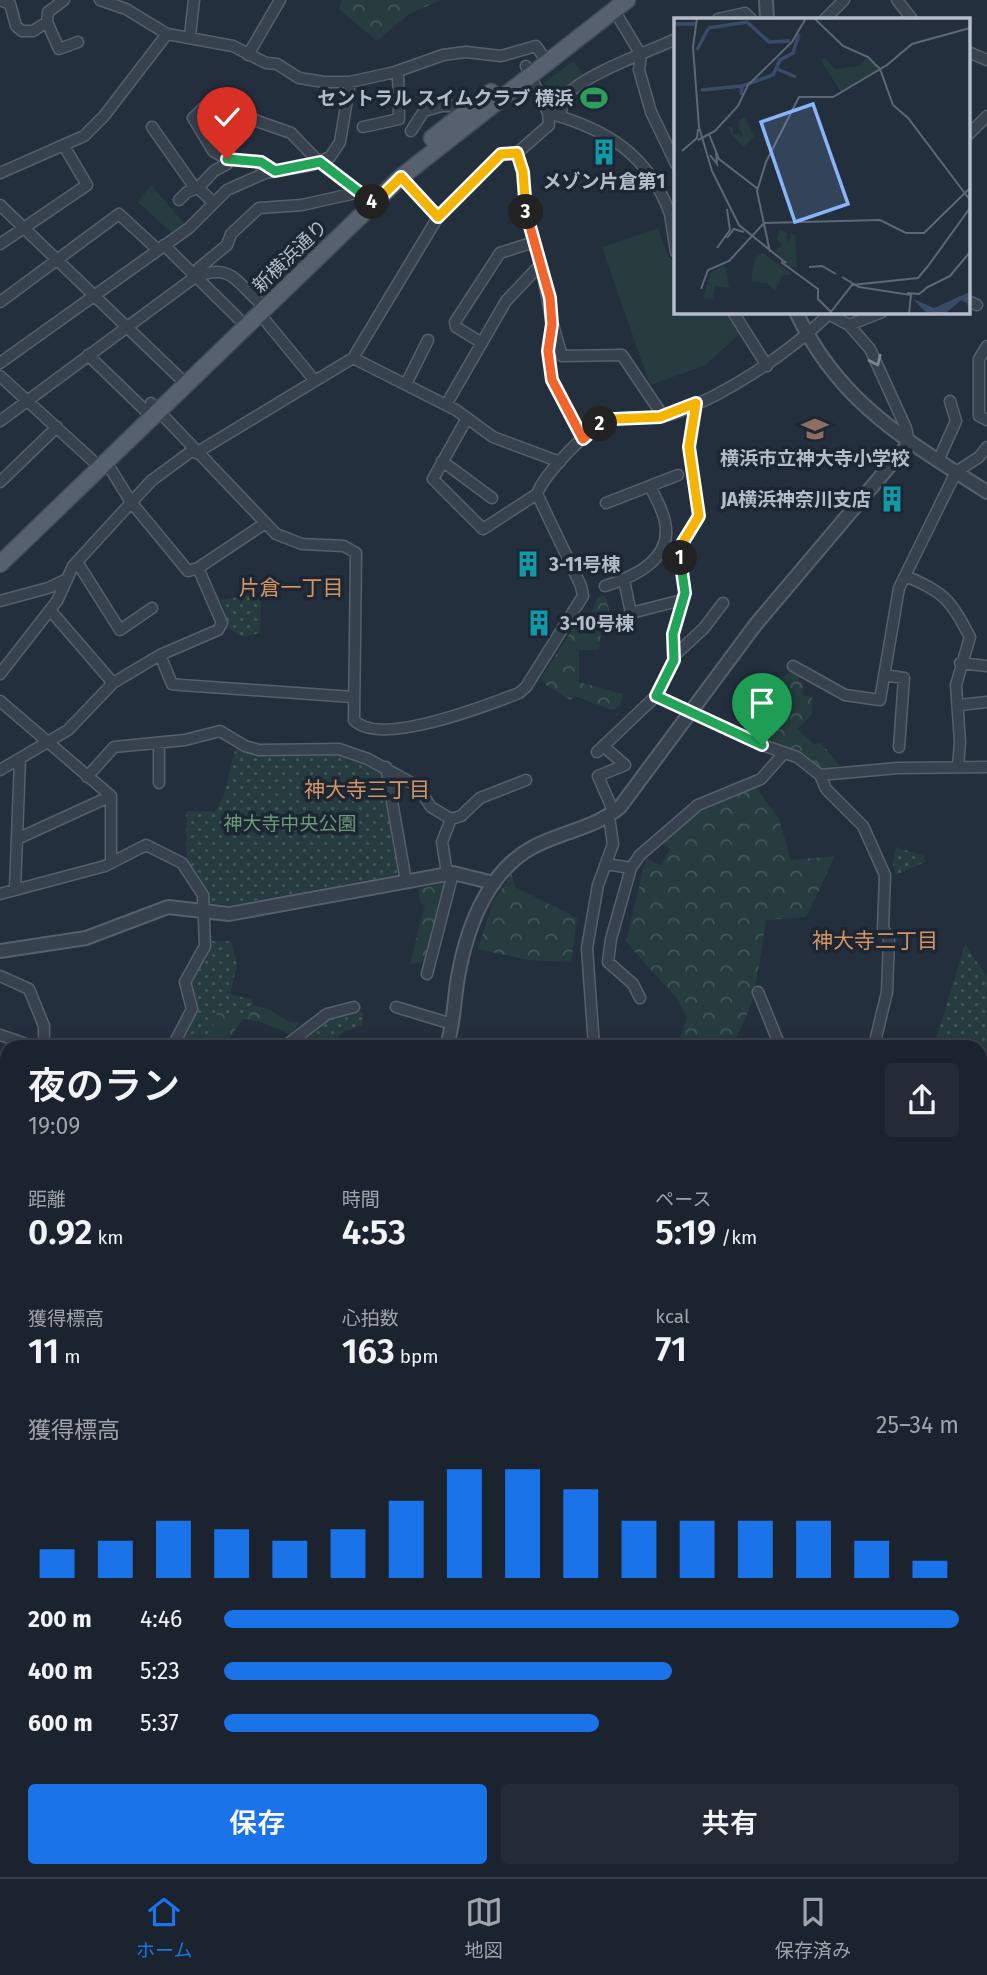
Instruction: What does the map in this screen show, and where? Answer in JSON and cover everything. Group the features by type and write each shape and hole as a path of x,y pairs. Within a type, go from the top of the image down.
{"main road":[{"name":"新横浜通り","path":"368,198 401,177 529,70 617,3"},
{"name":"新横浜通り","path":"0,559 99,460 259,308 394,169 465,112 529,70"}],"street":[{"path":"0,0 10,5 16,26 22,31 33,31 47,22"},
{"path":"64,0 48,12 47,22 59,49 78,42"},
{"path":"100,0 125,9 167,34 190,36 233,46 248,55 276,64 299,78 350,82 398,71 443,55 466,52 501,56 536,46 544,58"},
{"path":"190,36 194,0"},
{"path":"248,55 280,0"},
{"path":"897,0 911,18"},
{"path":"826,18 842,1"},
{"path":"617,3 641,55 639,70 651,112 674,160"},
{"path":"722,18 745,13 750,18"},
{"path":"1,176 84,136 104,116 167,34"},
{"path":"561,116 564,99 576,87 674,40"},
{"path":"970,53 987,60"},
{"path":"0,674 50,610 77,562 151,481 353,358 438,217 501,154 517,153 549,125 548,113 529,70"},
{"path":"363,127 399,119 398,71"},
{"path":"0,363 189,228 227,190 265,173 320,162 330,157 340,142 350,82"},
{"path":"275,171 261,162 229,159 213,151 192,118 215,97 257,121 291,133 320,162 368,198"},
{"path":"411,131 424,111 442,106 459,106 465,112"},
{"path":"548,113 620,142 653,175 673,214"},
{"path":"970,133 987,116"},
{"path":"152,127 196,188 214,203"},
{"path":"0,244 87,185 64,146"},
{"path":"517,153 552,324 562,356 622,355 663,416"},
{"path":"179,200 228,164 229,159"},
{"path":"401,177 438,217"},
{"path":"195,277 199,268 227,245 231,234 258,208 368,198"},
{"path":"0,205 182,380"},
{"path":"0,302 118,214 161,247 243,323"},
{"path":"482,343 456,327 455,322 500,253 534,242"},
{"path":"446,405 506,301 541,264"},
{"path":"0,421 195,277 214,270 225,271 259,308 314,381"},
{"path":"734,313 767,366"},
{"path":"796,313 806,334 848,392 909,443 987,492"},
{"path":"467,418 433,479 483,529 537,494 560,462 603,422 663,416 696,403 767,366 827,313 849,325 875,358 909,443"},
{"path":"849,325 879,313"},
{"path":"552,324 548,351 552,380 583,439"},
{"path":"406,384 428,340"},
{"path":"987,346 979,359 979,416 987,420"},
{"path":"88,355 195,452 264,524 291,541 344,546 356,553 353,714 362,727 409,728 497,701 526,687 583,596 581,586 537,494"},
{"path":"353,358 446,405 493,437 560,462"},
{"path":"0,376 99,460 188,570 198,568 264,524"},
{"path":"938,461 956,421 950,401"},
{"path":"675,655 673,634 685,593 679,550 689,528 699,516 690,469 689,447 696,403"},
{"path":"0,482 57,427"},
{"path":"448,1040 462,955 472,925 494,883 505,869 533,847 611,815 756,624 909,443"},
{"path":"793,666 845,695 880,700 899,588 956,472 979,457 987,447"},
{"path":"442,461 492,498"},
{"path":"606,503 678,475"},
{"path":"605,586 624,580 648,567 667,541 665,521 650,486"},
{"path":"667,541 679,550"},
{"path":"77,562 120,630 152,608"},
{"path":"0,770 68,730 113,683 160,656 221,627 198,568"},
{"path":"906,576 937,589 952,603 970,636 956,684 959,705 958,766"},
{"path":"0,601 48,588 68,578"},
{"path":"624,580 631,613 682,600"},
{"path":"594,1040 587,948 596,898 613,844 611,815 598,776 625,765 600,749 656,696 675,655 704,628 723,603"},
{"path":"50,610 113,683"},
{"path":"160,656 172,684 354,697"},
{"path":"960,663 987,666"},
{"path":"884,675 904,678 898,747"},
{"path":"656,696 797,757 820,775 827,789 863,826 885,875 883,928 889,938 887,992 875,1040"},
{"path":"959,705 987,702"},
{"path":"3,707 111,796"},
{"path":"87,777 114,747 159,743 220,731 245,746 260,750 339,749 386,767 418,786 431,807 451,819 461,816 480,798 526,780"},
{"path":"159,743 159,783"},
{"path":"608,962 611,939 631,868 655,840 698,805 761,779 784,753"},
{"path":"15,889 20,759"},
{"path":"820,775 958,766 987,767"},
{"path":"386,767 406,881"},
{"path":"17,839 111,796"},
{"path":"111,796 111,863"},
{"path":"427,974 450,873 442,842 451,819"},
{"path":"0,894 111,863 146,845 153,846 182,863 203,895 205,946 185,982 192,1009 177,1038 178,1040"},
{"path":"606,864 631,868"},
{"path":"0,951 86,938 169,906 229,914 450,873 494,883"},
{"path":"589,964 608,962 633,984 640,999"},
{"path":"0,976 29,989 44,1026 44,1040"},
{"path":"758,992 778,1040"},
{"path":"293,1040 327,1014 354,1007"},
{"path":"396,1007 452,1024"}],"green space":[{"path":"342,0 441,0 409,14 377,41 339,9"},
{"path":"573,61 583,74 554,96 544,83"},
{"path":"151,185 185,224 174,235 138,202"},
{"path":"658,228 668,256 674,262 674,313 728,313 741,333 704,366 650,385 602,247"},
{"path":"250,595 261,601 260,633 243,637 230,629 221,600"},
{"path":"605,596 616,633 601,632 599,650 579,650 579,682 623,694 620,706 612,710 575,696 570,700 546,685 541,678 583,613 590,617 598,597"},
{"path":"793,670 799,674 799,681 804,683 802,695 812,697 812,714 797,729 814,744 821,743 840,766 820,772 749,733 755,721 741,711 747,699 755,705 763,692 760,683 785,676"},
{"name":"神大寺中央公園","path":"236,746 339,753 380,768 399,870 396,875 231,905 209,903 187,863 186,811 215,812 224,795"},
{"path":"755,786 779,819 791,860 835,856 806,917 766,920 754,997 736,1040 679,1040 687,1018 678,1000 626,942 646,858 661,866 670,849 661,842 700,807"},
{"path":"896,847 924,856 925,862 896,875 893,864"},
{"path":"512,874 515,887 577,918 571,962 529,960 478,949 493,902"},
{"path":"444,883 447,887 428,961 410,964 425,905 420,903 419,889"},
{"path":"209,941 231,941 237,965 230,994 253,1000 249,1018 217,1012 209,1040 181,1040 179,1037 193,1010 187,983"},
{"path":"965,944 987,977 987,1040 936,1040"},
{"path":"227,1000 269,1009 287,1021 300,1023 290,1034 258,1021 243,1019 227,1040 192,1040"},
{"path":"355,1010 363,1013 362,1025 343,1032 335,1040 298,1040 323,1020"}],"place":[{"name":"セントラル スイムクラブ 横浜","path":"594,98"},
{"name":"メゾン片倉第1","path":"604,152"},
{"name":"横浜市立神大寺小学校","path":"815,429"},
{"name":"JA横浜神奈川支店","path":"892,499"},
{"name":"3-11号棟","path":"528,564"},
{"name":"3-10号棟","path":"539,623"}],"district":[{"name":"片倉一丁目","path":"291,588"},
{"name":"神大寺三丁目","path":"367,790"},
{"name":"神大寺二丁目","path":"875,941"}],"route":[{"path":"227,159 261,162 275,171 320,162 374,204 401,177 438,217 501,154 517,153 523,172 522,187 527,220 550,298 552,324 548,351 552,380 583,439 603,422 660,417 674,414 696,403 689,447 699,516 689,528 680,547 685,593 673,634 676,651 667,678 656,696 762,745"}]}
